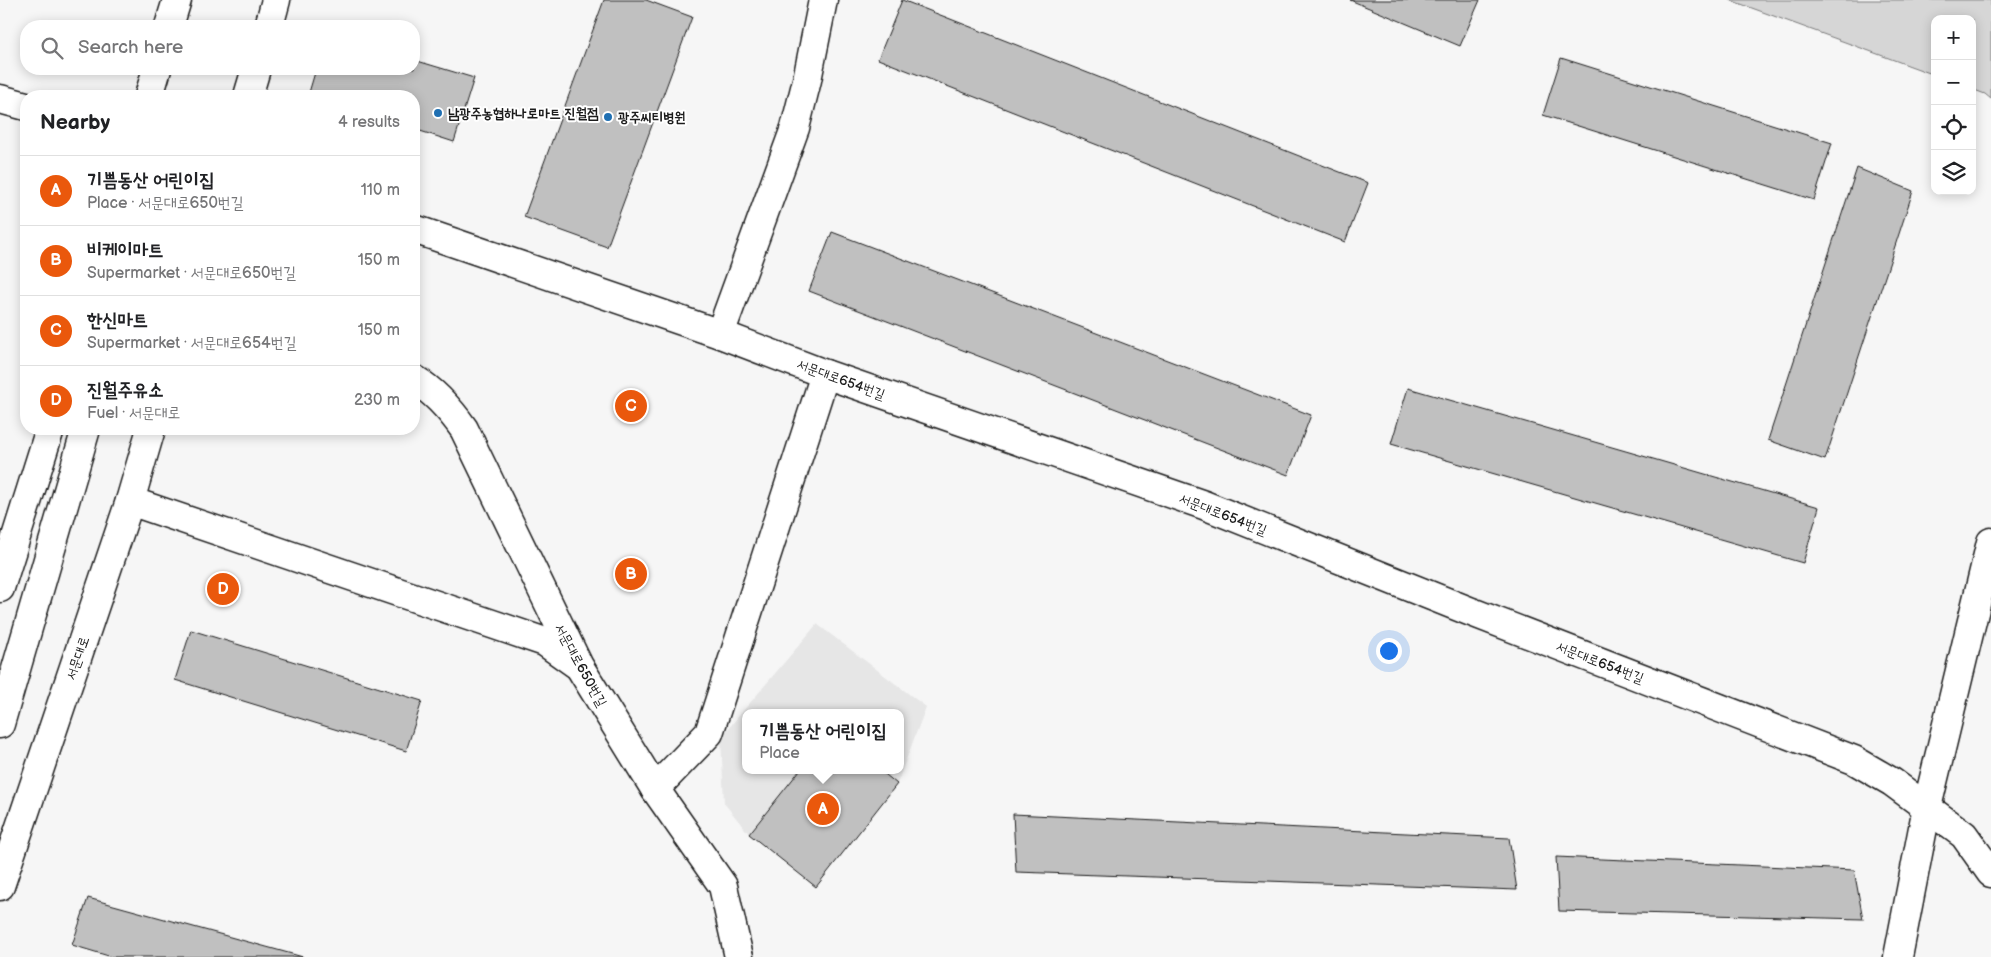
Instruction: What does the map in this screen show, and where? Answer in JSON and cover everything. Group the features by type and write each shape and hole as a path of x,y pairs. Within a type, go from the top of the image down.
{"street":[{"path":"171,20 177,0"},
{"path":"270,20 276,0"},
{"path":"720,334 795,128 808,80 823,0"},
{"path":"151,90 155,75"},
{"path":"250,90 254,75"},
{"path":"0,99 20,104"},
{"name":"서문대로654번길","path":"420,231 720,334 825,374 1204,506 1478,615 1854,760 1892,782 1964,835 1991,873"},
{"path":"655,789 709,733 825,374"},
{"name":"서문대로650번길","path":"420,384 443,403 464,429 579,666 655,789 723,886 739,957"},
{"path":"0,588 48,435"},
{"path":"0,724 84,435"},
{"name":"서문대로","path":"0,886 130,501 149,435"},
{"path":"130,501 545,642 579,666"},
{"path":"1898,957 1927,808 1991,542"}],"shaded area":[{"path":"1730,0 1991,0 1991,99 1976,91 1976,15 1931,15 1931,74"},
{"path":"817,624 926,707 904,765 904,709 745,709"},
{"path":"742,712 742,774 901,774 897,784 816,887 749,834 724,803 721,737"}],"building":[{"name":"광주씨티병원","path":"604,0 646,0 692,17 607,247 524,217"},
{"path":"902,0 1368,183 1345,242 878,59"},
{"path":"1350,0 1480,0 1460,46"},
{"path":"1561,58 1832,143 1814,200 1543,115"},
{"name":"남광주농협하나로마트 진월점","path":"420,62 474,78 454,142 420,131 420,90 310,90 314,75 420,75"},
{"path":"1857,168 1913,191 1825,460 1768,440"},
{"path":"832,232 1311,415 1288,475 809,291"},
{"path":"1408,388 1819,507 1803,563 1391,444"},
{"path":"191,630 422,701 406,751 175,680"},
{"path":"797,774 885,774 897,784 816,887 749,834"},
{"path":"1013,814 1509,838 1517,890 1016,872"},
{"path":"1556,857 1854,870 1863,919 1559,911"},
{"path":"88,898 303,957 112,957 72,945"}],"place":[{"name":"남광주농협하나로마트 진월점","path":"438,113"},
{"name":"광주씨티병원","path":"608,117"},
{"name":"한신마트","path":"631,406"},
{"name":"비케이마트","path":"631,574"},
{"name":"진월주유소","path":"223,589"},
{"name":"기쁨동산 어린이집","path":"823,809"}]}
